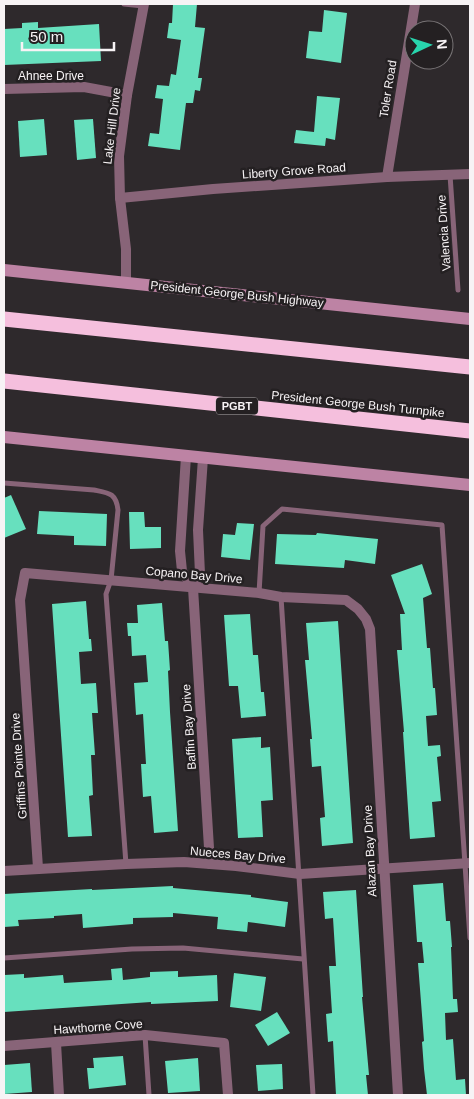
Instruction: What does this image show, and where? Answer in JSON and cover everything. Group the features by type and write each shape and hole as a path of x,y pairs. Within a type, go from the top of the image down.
{"highway":[{"path":"4,319 470,367"},
{"name":"President George Bush Turnpike","path":"4,382 470,431"}],"main road":[{"name":"President George Bush Highway","path":"4,270 470,319"},
{"path":"4,437 470,485"}],"street":[{"name":"Toler Road","path":"387,178 415,4"},
{"name":"Lake Hill Drive","path":"126,283 126,249 120,198 118,156 143,5"},
{"name":"Ahnee Drive","path":"4,89 84,88 127,95"},
{"name":"Liberty Grove Road","path":"120,198 213,189 470,174"},
{"name":"Baffin Bay Drive","path":"186,456 180,551 182,571 193,588 210,864"},
{"name":"Baffin Bay Drive","path":"193,588 200,574 198,530 204,458"},
{"name":"Copano Bay Drive","path":"24,573 259,593 281,597 346,600 358,609"},
{"name":"Griffins Pointe Drive","path":"24,573 20,600 38,868"},
{"name":"Alazan Bay Drive","path":"358,609 366,619 370,629 398,1095"},
{"name":"Nueces Bay Drive","path":"4,870 184,862 300,874 468,863"},
{"name":"Hawthorne Cove","path":"4,1046 145,1036 224,1043 228,1095"},
{"path":"56,1043 59,1095"}],"lane":[{"path":"124,4 143,5"},
{"name":"Valencia Drive","path":"450,175 458,290"},
{"path":"4,483 108,492 117,501 118,510 111,580 106,594 126,864"},
{"path":"259,593 263,526 282,509 442,525 468,863 470,938"},
{"path":"281,597 313,1095"},
{"path":"4,958 132,949 183,948 303,959"},
{"path":"145,1036 149,1095"}],"building":[{"path":"173,4 197,4 195,27 205,28 198,78 202,78 200,91 195,90 193,103 186,103 180,150 148,146 150,133 159,134 163,99 155,98 157,85 169,86 171,74 176,75 181,40 167,38 169,23 172,23"},
{"path":"324,10 347,13 341,63 306,58 309,31 322,32"},
{"path":"38,22 38,28 99,24 101,61 4,65 4,29 22,28 22,23"},
{"path":"317,96 340,98 335,140 326,138 325,146 294,143 296,130 314,132"},
{"path":"44,119 47,155 20,157 18,121"},
{"path":"93,119 96,158 77,160 74,120"},
{"path":"11,495 26,529 4,538 4,498"},
{"path":"39,511 107,514 106,546 74,545 74,536 37,534"},
{"path":"129,512 144,512 145,527 161,527 161,548 130,549"},
{"path":"237,523 254,524 250,560 221,557 223,534 235,535"},
{"path":"317,533 378,539 375,564 345,560 344,568 275,564 277,534 316,535"},
{"path":"422,564 432,594 423,598 427,648 430,648 437,715 426,716 428,746 440,745 441,756 437,757 441,801 432,802 435,837 410,839 397,650 402,650 400,614 405,614 391,575"},
{"path":"86,601 89,639 91,639 92,651 79,652 81,684 96,683 98,713 92,713 95,755 91,755 93,795 89,796 92,836 68,837 52,604"},
{"path":"162,603 165,641 168,641 170,712 178,831 154,833 151,796 143,797 141,764 146,764 143,714 136,715 134,683 148,682 146,655 132,656 131,636 128,636 127,623 138,623 137,605"},
{"path":"250,614 253,655 258,655 261,692 264,692 266,716 241,718 238,686 229,686 224,615"},
{"path":"338,621 353,843 322,846 320,818 325,817 321,766 312,767 310,739 312,739 305,660 309,660 306,623"},
{"path":"261,737 261,748 270,747 273,800 261,801 263,837 238,838 232,739"},
{"path":"443,883 446,921 450,921 453,999 457,999 458,1012 445,1013 446,1040 453,1039 456,1080 465,1079 466,1095 427,1095 424,1069 422,1042 424,1041 418,963 424,963 422,942 417,942 413,885"},
{"path":"173,886 173,888 251,895 251,897 288,902 285,927 248,922 247,932 217,929 218,917 173,913 173,917 133,918 133,924 83,928 82,914 18,920 19,926 4,927 4,894"},
{"path":"356,890 362,997 369,1075 366,1075 368,1095 336,1095 333,1041 328,1042 326,1014 332,1013 329,966 336,966 333,918 325,919 323,892"},
{"path":"122,968 123,980 150,977 150,972 178,971 178,977 217,975 218,1001 151,1004 151,1002 4,1012 4,975 24,974 24,978 63,975 64,983 112,980 111,969"},
{"path":"234,973 266,977 261,1011 230,1007"},
{"path":"277,1012 290,1033 268,1046 255,1025"},
{"path":"123,1056 126,1085 89,1089 87,1068 94,1068 93,1058"},
{"path":"198,1058 200,1091 168,1093 165,1061"},
{"path":"30,1063 32,1092 4,1094 4,1065"},
{"path":"282,1064 283,1089 258,1091 256,1065"}]}
